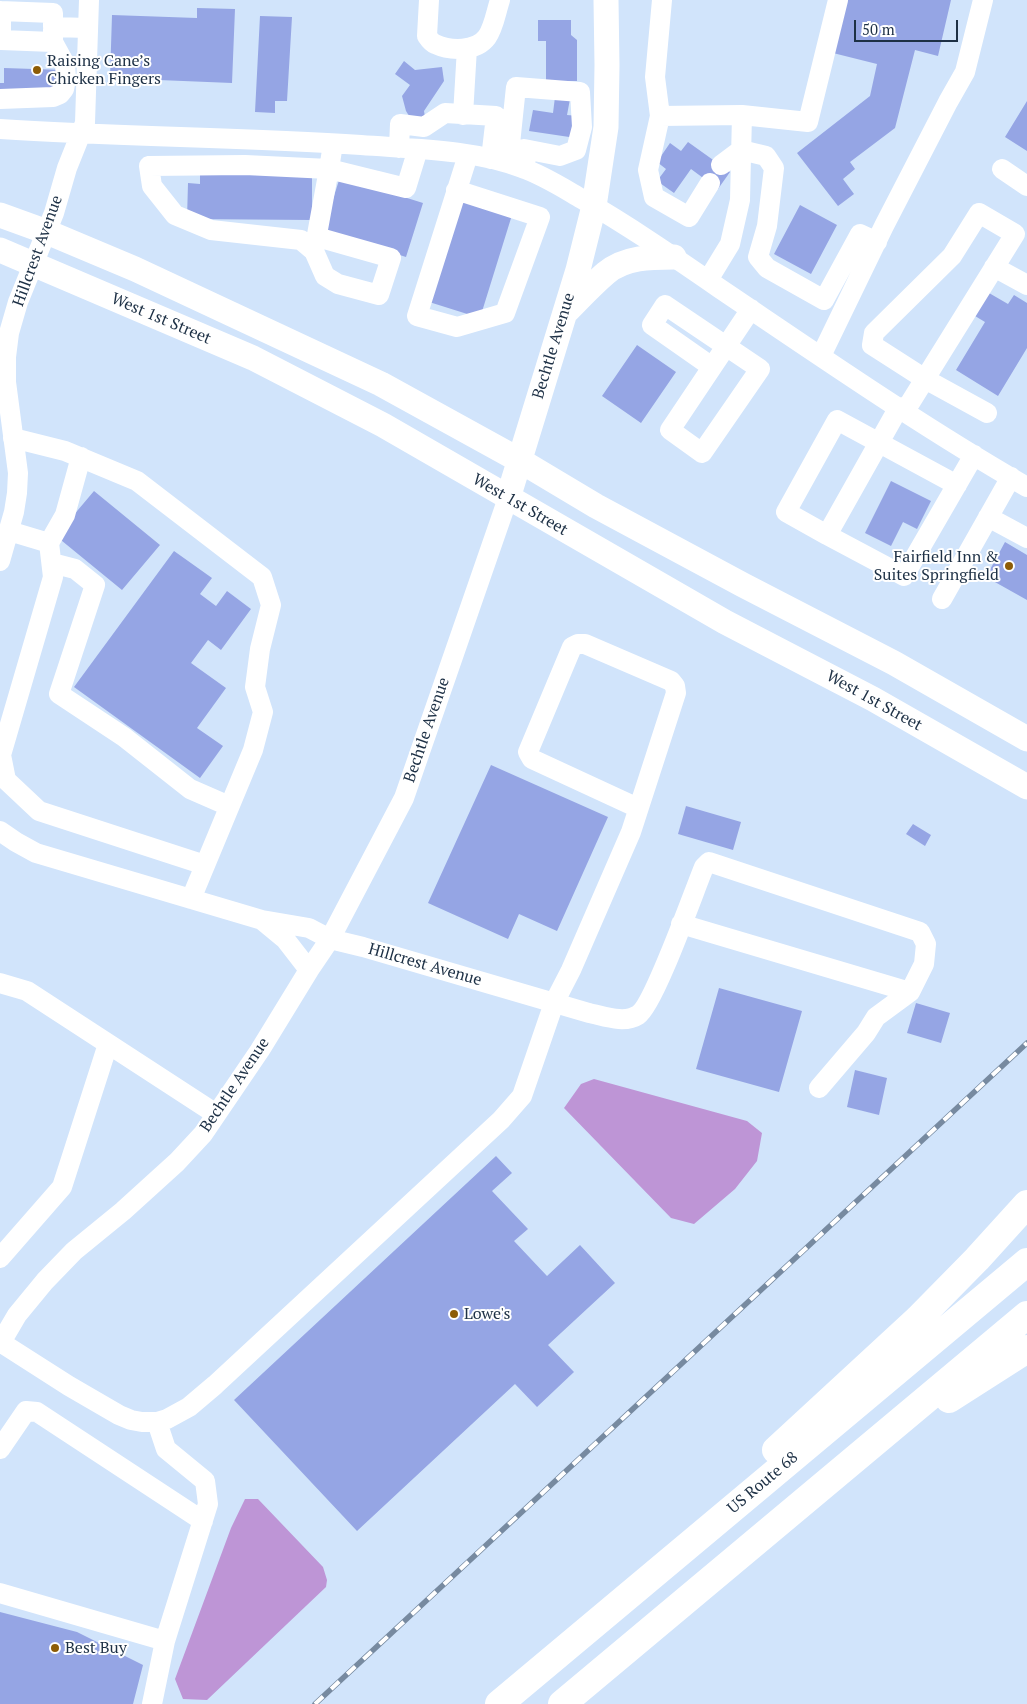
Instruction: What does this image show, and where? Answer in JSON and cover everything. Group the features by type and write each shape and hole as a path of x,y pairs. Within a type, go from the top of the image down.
{"highway":[{"path":"561,1652 845,1385 918,1320 1027,1204"},
{"name":"US Route 68","path":"499,1704 1027,1262"},
{"path":"562,1704 1027,1315"},
{"path":"855,1459 1027,1349"}],"main road":[{"name":"Bechtle Avenue","path":"508,498 566,312 594,206 606,127 606,0"},
{"name":"West 1st Street","path":"0,216 47,232 135,269 381,384 519,460 596,506 743,585 894,662 1027,738"},
{"name":"West 1st Street","path":"0,250 253,358 383,425 725,622 873,699 1027,786"},
{"path":"566,312 606,272 621,264 651,257 674,257"}],"street":[{"name":"Hillcrest Avenue","path":"0,561 6,525 17,493 18,473 6,382 6,357 9,333 18,302 47,232 67,168 85,123 89,0"},
{"path":"429,0 427,36 434,44 454,49 471,48 486,39 493,25 500,0"},
{"path":"662,0 655,76 660,116 648,170 654,197 689,217 710,183"},
{"path":"660,116 742,115 808,122 838,0"},
{"path":"821,356 964,72 983,0"},
{"path":"0,99 53,97 60,94 64,89 66,79 65,64 53,34 53,12 0,11 1,40 53,34 88,28"},
{"path":"463,115 467,48"},
{"path":"0,129 333,144 468,155 509,152 560,156 576,150 582,127 580,92 516,87 509,152"},
{"path":"333,144 329,169 315,244 301,240 211,230 175,215 152,186 149,166 245,164 329,169 406,188 409,149 400,124 424,127 445,113 496,116 509,152 546,178 674,257 821,356 974,455 1022,481 988,517 942,599"},
{"path":"708,280 730,244 740,200 742,115"},
{"path":"174,138 176,166"},
{"path":"741,150 766,156 774,168 767,226 758,257 767,268 824,300 860,234 877,242"},
{"path":"721,166 741,150"},
{"path":"456,190 540,217 505,313 457,327 417,316 456,190 468,155"},
{"path":"1002,169 1027,186"},
{"path":"827,535 879,443 925,379 994,267 1021,237 979,212 952,256 874,333 872,345 925,379 987,413"},
{"path":"994,267 1027,285"},
{"path":"712,367 652,325 665,305 726,346 760,369 702,453 670,430 712,367 726,346 751,309"},
{"path":"956,485 836,420 786,512 904,576 974,455"},
{"path":"13,438 65,451 137,481 262,577 271,605 260,650 255,687 263,712 253,750 191,899"},
{"path":"81,457 65,515 49,543 53,576 1,755 6,780 39,811 205,865"},
{"name":"Bechtle Avenue","path":"0,1343 16,1316 45,1280 74,1251 177,1162 203,1134 260,1050 330,939 404,798 508,498"},
{"path":"988,517 1027,538"},
{"path":"6,525 49,543"},
{"path":"52,563 75,569 95,585 59,694 124,736 190,789 229,806"},
{"path":"0,1343 119,1415 142,1422 157,1422 167,1419 189,1407 215,1385 501,1120 522,1096 554,1003 571,970 627,842 676,693 675,686 671,681 585,644 578,644 572,648 528,752 532,759 638,808"},
{"name":"Hillcrest Avenue","path":"0,831 36,853 262,920 309,928 330,939 589,1013 625,1020 639,1015 648,1003 660,978 704,867 709,862 920,932 926,944 924,964 910,992"},
{"name":"Hillcrest Avenue","path":"262,920 285,939 309,970"},
{"path":"681,924 910,992"},
{"path":"0,983 28,992 216,1114"},
{"path":"819,1088 866,1033 876,1017 910,992"},
{"path":"0,1258 62,1187 108,1044"},
{"path":"0,1449 26,1410 37,1412 203,1521"},
{"path":"152,1704 165,1641 208,1504 206,1481 166,1449 157,1422"},
{"path":"0,1593 165,1641"}],"shaded area":[{"path":"594,1079 747,1121 762,1133 757,1161 735,1189 694,1224 671,1218 564,1108 581,1084"},
{"path":"245,1499 258,1499 323,1567 327,1580 326,1587 207,1700 183,1699 175,1679 231,1528"}],"building":[{"path":"841,0 951,0 938,56 915,50 895,128 850,162 855,169 843,179 854,194 838,206 797,153 870,96 877,64 829,52"},
{"path":"197,8 235,9 232,83 110,78 112,15 197,18"},
{"path":"260,16 292,17 287,101 275,101 275,113 255,112"},
{"path":"538,20 571,20 571,35 577,40 577,81 546,81 546,41 538,41"},
{"path":"404,61 415,70 442,67 444,81 424,111 425,117 411,119 406,111 402,96 410,85 395,74"},
{"path":"4,68 64,70 59,91 0,89 0,83 4,83"},
{"path":"555,97 570,99 567,115 579,116 576,138 529,131 533,110 553,113"},
{"path":"1027,101 1027,151 1005,137"},
{"path":"688,142 730,172 718,189 691,169 674,193 657,181 666,169 657,162 670,143 681,151"},
{"path":"200,172 312,173 312,220 187,219 188,183 200,184"},
{"path":"340,177 423,203 406,257 323,231"},
{"path":"457,199 512,215 480,318 426,301"},
{"path":"800,205 837,225 811,274 774,254"},
{"path":"989,293 1008,304 1014,295 1027,303 1027,348 998,396 956,370 985,322 975,316"},
{"path":"637,345 676,372 641,423 602,396"},
{"path":"891,481 931,501 917,529 903,522 891,546 865,533"},
{"path":"94,491 160,545 122,590 56,536"},
{"name":"Fairfield Inn & Suites Springfield","path":"1005,542 1027,555 1027,600 986,577"},
{"path":"174,551 212,578 200,594 216,606 227,591 251,609 221,650 208,640 191,663 226,688 197,728 223,746 200,778 74,687"},
{"path":"491,765 608,817 557,931 519,914 508,939 428,903"},
{"path":"686,806 741,822 733,850 678,834"},
{"path":"913,824 931,835 925,846 906,834"},
{"path":"719,988 802,1011 779,1092 696,1069"},
{"path":"916,1003 950,1013 941,1043 907,1033"},
{"path":"855,1070 887,1078 879,1115 847,1107"},
{"name":"Lowe's","path":"496,1156 512,1173 492,1191 528,1229 514,1241 547,1276 580,1245 615,1283 548,1345 574,1372 537,1407 515,1384 357,1531 234,1400"},
{"name":"Best Buy","path":"0,1612 77,1632 143,1665 133,1704 0,1704"}],"railway":[{"path":"315,1704 1027,1043"}],"place":[{"name":"Raising Cane’s Chicken Fingers","path":"37,70"},
{"name":"Fairfield Inn & Suites Springfield","path":"1009,566"},
{"name":"Lowe's","path":"454,1314"},
{"name":"Best Buy","path":"55,1648"}]}
